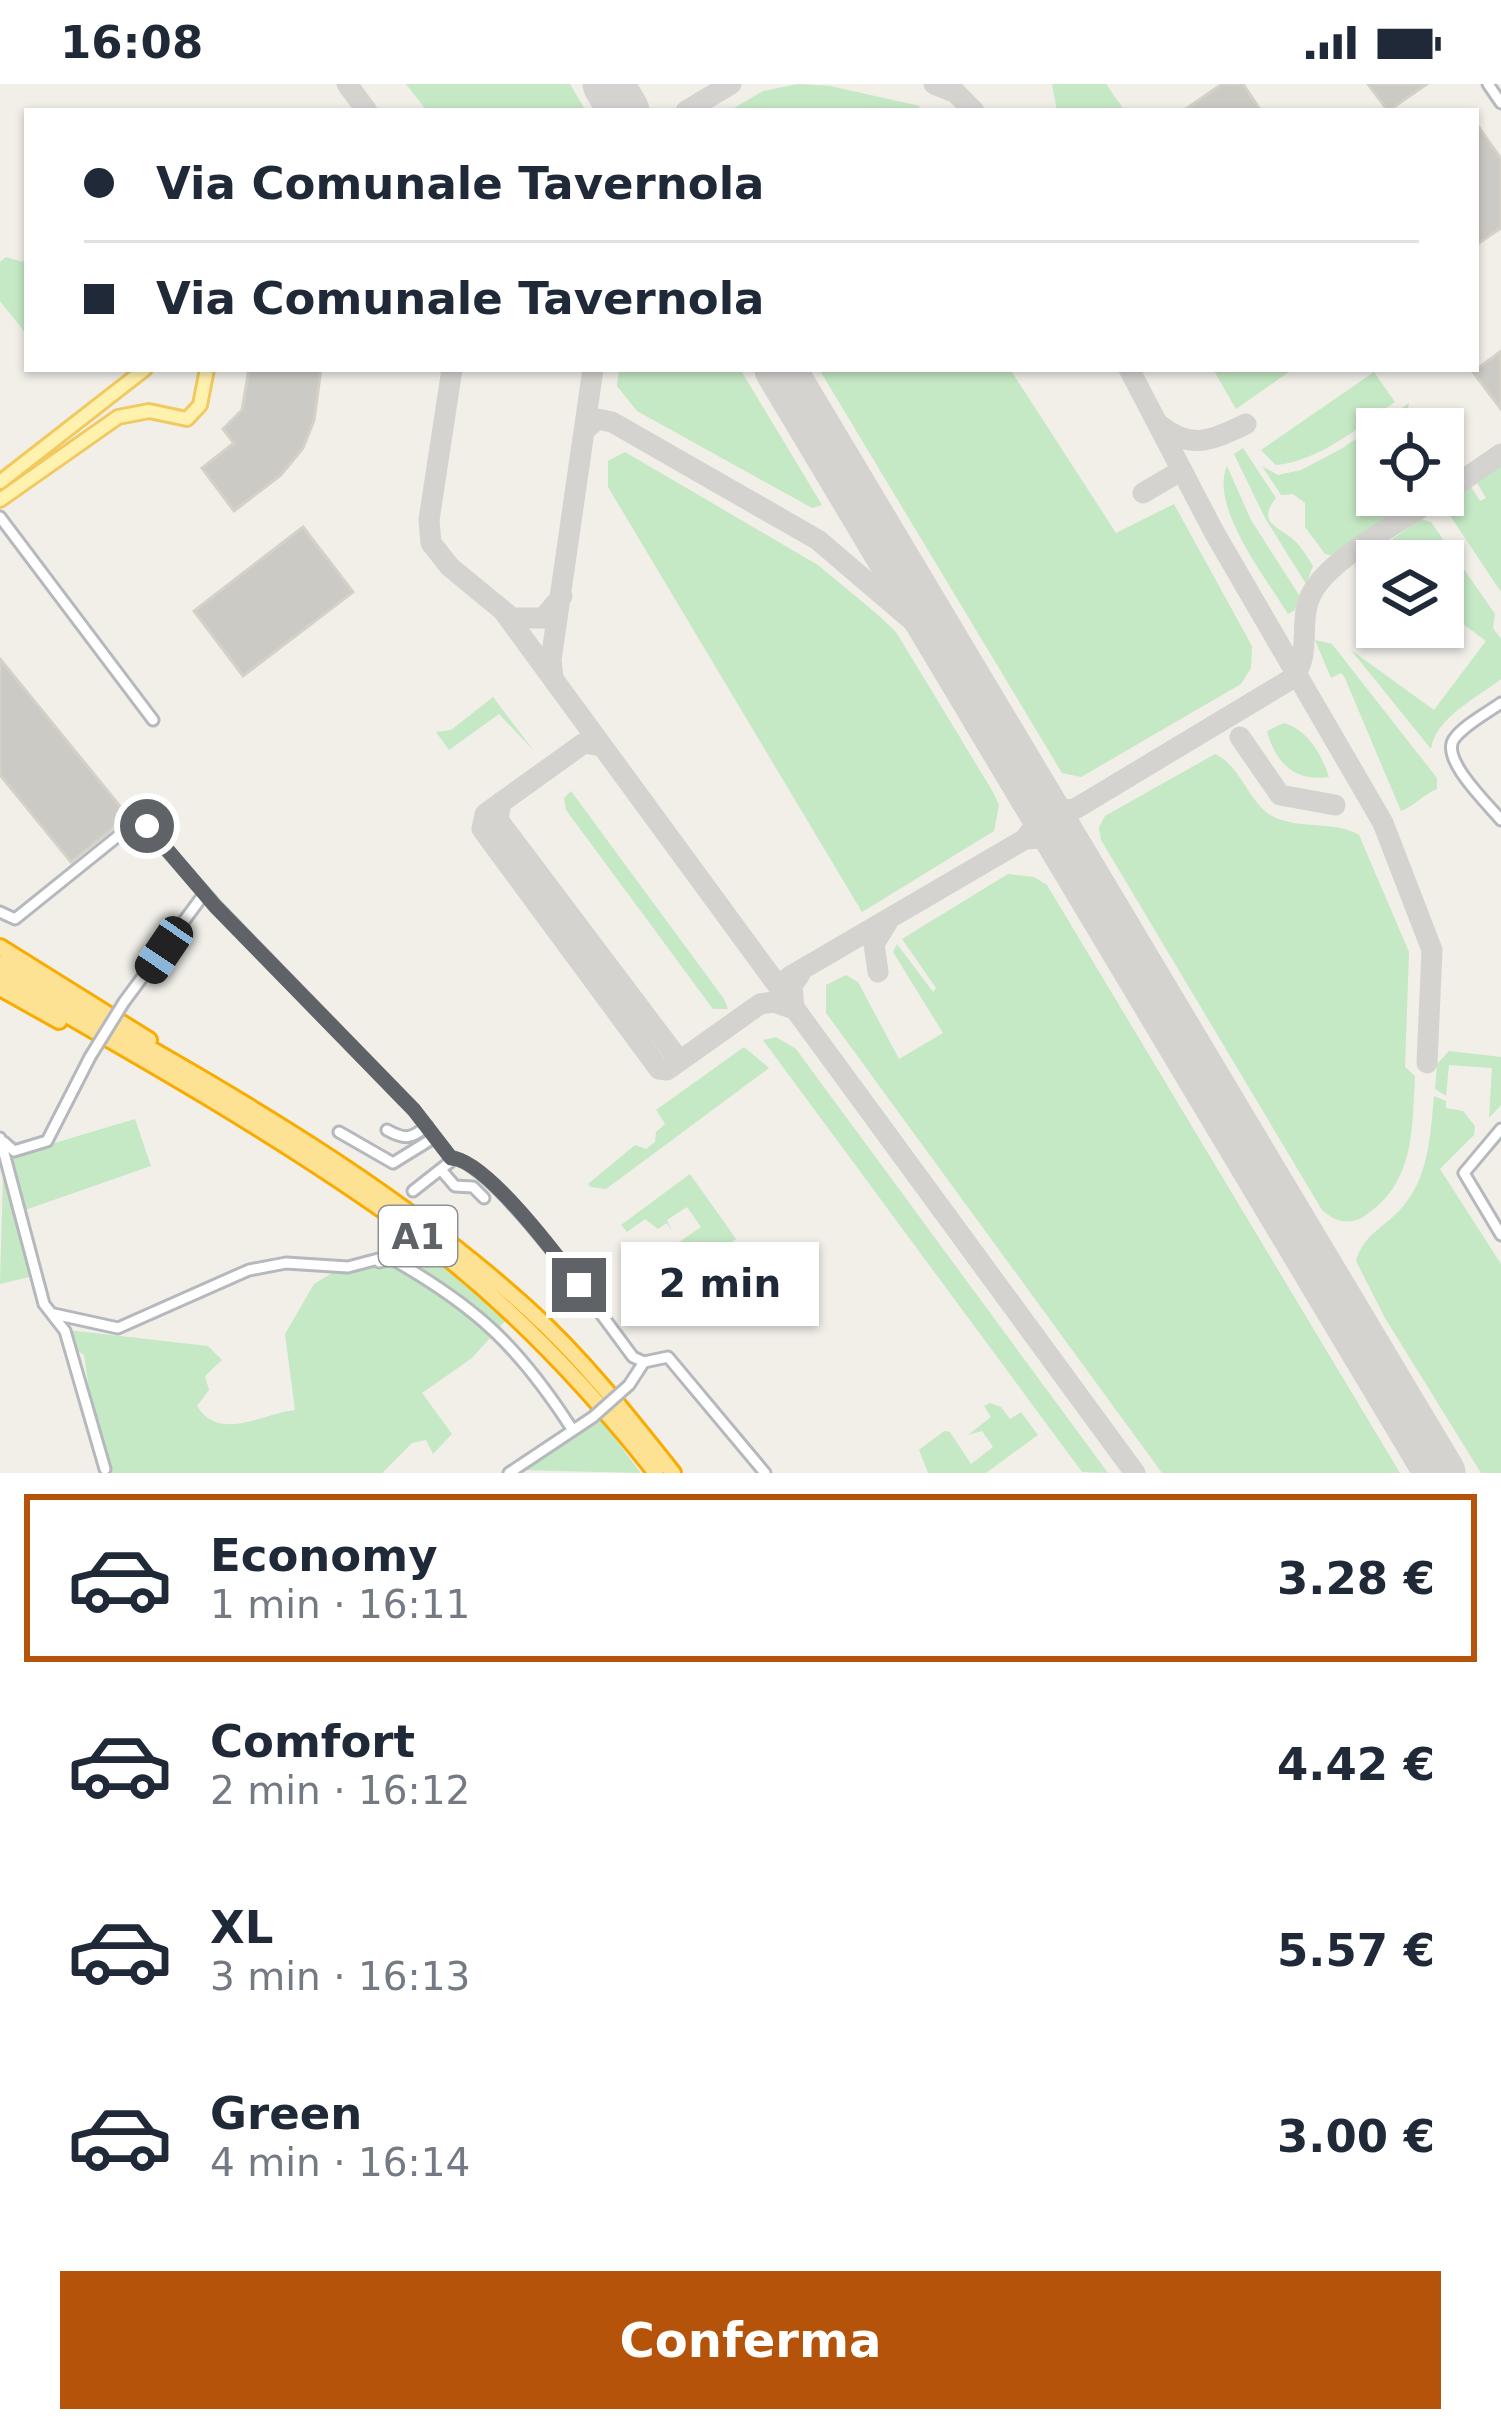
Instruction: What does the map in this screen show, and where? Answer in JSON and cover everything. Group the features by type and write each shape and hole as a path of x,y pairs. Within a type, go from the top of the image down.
{"highway":[{"path":"0,947 130,1026 180,1067"},
{"name":"A1","path":"0,963 180,1067 445,1239 529,1310 589,1370 673,1473"},
{"name":"A1","path":"0,977 135,1054 412,1232 523,1326 656,1473"},
{"path":"0,988 110,1046 135,1054"}],"main road":[{"path":"0,482 141,372"},
{"path":"0,500 118,417 149,411 187,419 200,405 206,372"}],"street":[{"path":"1488,84 1501,103"},
{"path":"0,517 153,720"},
{"path":"1501,703 1456,736 1450,750 1453,762 1501,820"},
{"path":"0,912 15,919 136,823 147,826 204,894 304,993 435,1138 475,1169 539,1233 634,1357 644,1362 668,1357 765,1473"},
{"path":"0,1138 14,1151 47,1142 124,1002 204,894"},
{"path":"387,1130 413,1138 427,1126"},
{"path":"1501,1129 1466,1166 1467,1180 1501,1235"},
{"path":"339,1132 393,1163 435,1138"},
{"path":"0,1138 44,1304 65,1331 105,1469"},
{"path":"413,1191 455,1158"},
{"path":"442,1171 455,1186 473,1187 484,1198"},
{"path":"54,1314 118,1328 249,1270 286,1263 348,1267 392,1259 433,1282 500,1333 572,1430"},
{"path":"509,1473 592,1417 629,1385 644,1362"}],"green space":[{"path":"406,84 570,84 584,108 425,108"},
{"path":"798,84 830,86 920,106 734,108 763,91"},
{"path":"1052,84 1106,84 1123,108 1056,108"},
{"path":"6,257 24,260 24,331 0,301 0,262"},
{"path":"619,372 742,372 822,505 812,508 637,411 617,386"},
{"path":"821,372 1012,372 1116,533 1174,504 1252,646 1251,668 1241,684 1081,777 1062,773"},
{"path":"1215,372 1289,372 1236,409"},
{"path":"1374,372 1395,402 1387,408 1356,408 1356,430 1308,457 1276,465 1261,450"},
{"path":"1356,439 1356,516 1394,516 1336,556 1325,554 1305,527 1305,503 1293,494 1281,495 1262,466 1278,475 1301,470"},
{"path":"1243,448 1276,498 1269,519 1295,541 1313,566 1306,584 1265,518 1234,454"},
{"path":"625,452 818,565 896,632 993,792 999,805 994,831 862,912 608,487 608,461"},
{"path":"1227,466 1251,520 1299,595 1295,610 1288,614 1233,521 1226,501"},
{"path":"1501,466 1501,592 1450,516 1464,516 1464,491 1470,485 1480,501 1486,498 1476,481"},
{"path":"1421,519 1431,522 1444,540 1391,540"},
{"path":"1464,569 1495,614 1493,628 1501,639 1501,679 1449,718 1431,749 1351,650 1434,710 1486,641 1464,625"},
{"path":"1315,640 1332,644 1437,778 1437,789 1401,811 1344,676 1331,678"},
{"path":"493,697 534,751 499,714 449,750 436,732 451,730"},
{"path":"1284,723 1313,744 1329,777 1297,773 1281,761 1267,731"},
{"path":"1215,754 1276,818 1359,835 1409,952 1405,1067 1415,1076 1408,1153 1394,1187 1355,1221 1338,1220 1322,1210 1101,840 1099,827 1105,816"},
{"path":"571,791 728,1009 713,1009 566,810 564,798"},
{"path":"1008,874 1034,877 1047,885 1400,1473 1162,1473 826,1013 826,985 846,975 858,982 899,1059 943,1033 893,952 897,944 933,992 936,988 902,939"},
{"path":"776,1037 796,1049 1108,1473 1082,1472 763,1040"},
{"path":"744,1047 769,1068 606,1189 588,1184 635,1145 646,1149 655,1142 656,1132 665,1124 656,1110"},
{"path":"1449,1051 1501,1057 1501,1105 1489,1118 1492,1068 1449,1065 1446,1096 1435,1089 1437,1064"},
{"path":"1434,1096 1446,1101 1446,1108 1463,1111 1475,1126 1474,1135 1440,1169 1501,1264 1501,1473 1481,1473 1385,1318 1356,1261 1368,1239 1398,1212 1416,1186 1426,1158"},
{"path":"135,1119 151,1166 25,1210 11,1156"},
{"path":"3,1173 8,1191 14,1191 33,1276 0,1284"},
{"path":"690,1174 736,1239 711,1257 707,1252 698,1258 704,1269 696,1274 679,1242 701,1227 687,1207 667,1220 672,1231 667,1223 658,1229 645,1219 627,1232 621,1225"},
{"path":"424,1253 440,1259 507,1319 472,1358 422,1393 452,1434 433,1454 426,1440 412,1443 382,1473 104,1473 87,1407 81,1408 89,1389 84,1355 63,1341 59,1329 208,1346 222,1360 205,1376 209,1390 197,1406 218,1423 243,1423 295,1410 285,1334 314,1284 332,1273 365,1270"},
{"path":"984,1406 1001,1407 1010,1419 1021,1412 1038,1435 986,1473 928,1473 919,1450 944,1431 950,1432 971,1464 993,1447 982,1431 968,1435 991,1417"},
{"path":"600,1419 641,1473 520,1470"}],"building":[{"path":"1222,84 1243,84 1259,108 1187,108"},
{"path":"1368,84 1427,84 1392,108 1386,108"},
{"path":"1479,127 1501,159 1501,228 1479,243"},
{"path":"1501,351 1501,409 1473,372"},
{"path":"248,372 321,372 314,420 303,448 281,475 234,511 202,468 234,443 223,429 242,410"},
{"path":"303,527 353,592 243,676 194,611"},
{"path":"0,659 128,816 71,862 0,775"}],"taxiway":[{"path":"347,84 365,108"},
{"path":"691,108 731,84"},
{"path":"934,84 956,93 971,108"},
{"path":"452,372 429,520 431,543 450,567 512,618 543,618 562,596"},
{"path":"553,677 551,660 593,372"},
{"path":"1131,372 1214,532 1383,823 1432,950 1427,1063"},
{"path":"585,430 597,419 612,422 818,540 949,652"},
{"path":"1161,426 1183,438 1203,440 1246,424"},
{"path":"1464,480 1501,454"},
{"path":"1143,493 1182,470"},
{"path":"1036,798 1053,811 1075,809 1291,679 1302,660 1313,591 1353,551 1408,516"},
{"path":"504,612 1135,1473"},
{"path":"1240,737 1280,795 1335,805"},
{"path":"601,746 584,743 485,814 482,829 659,1069 667,1070 760,1004 774,1002 794,1009 792,986 800,974"},
{"path":"789,977 1025,839 1036,824 1036,798"},
{"path":"501,802 498,820 679,1060"},
{"path":"1025,839 1046,838 1066,849"},
{"path":"878,972 874,944 887,923"},
{"path":"1437,1468 1438,1473"}],"runway":[{"path":"608,84 622,108"},
{"path":"782,372 1440,1473"}],"route":[{"path":"147,826 215,906 414,1110 451,1158 462,1158 475,1169 539,1233 579,1285"}]}
